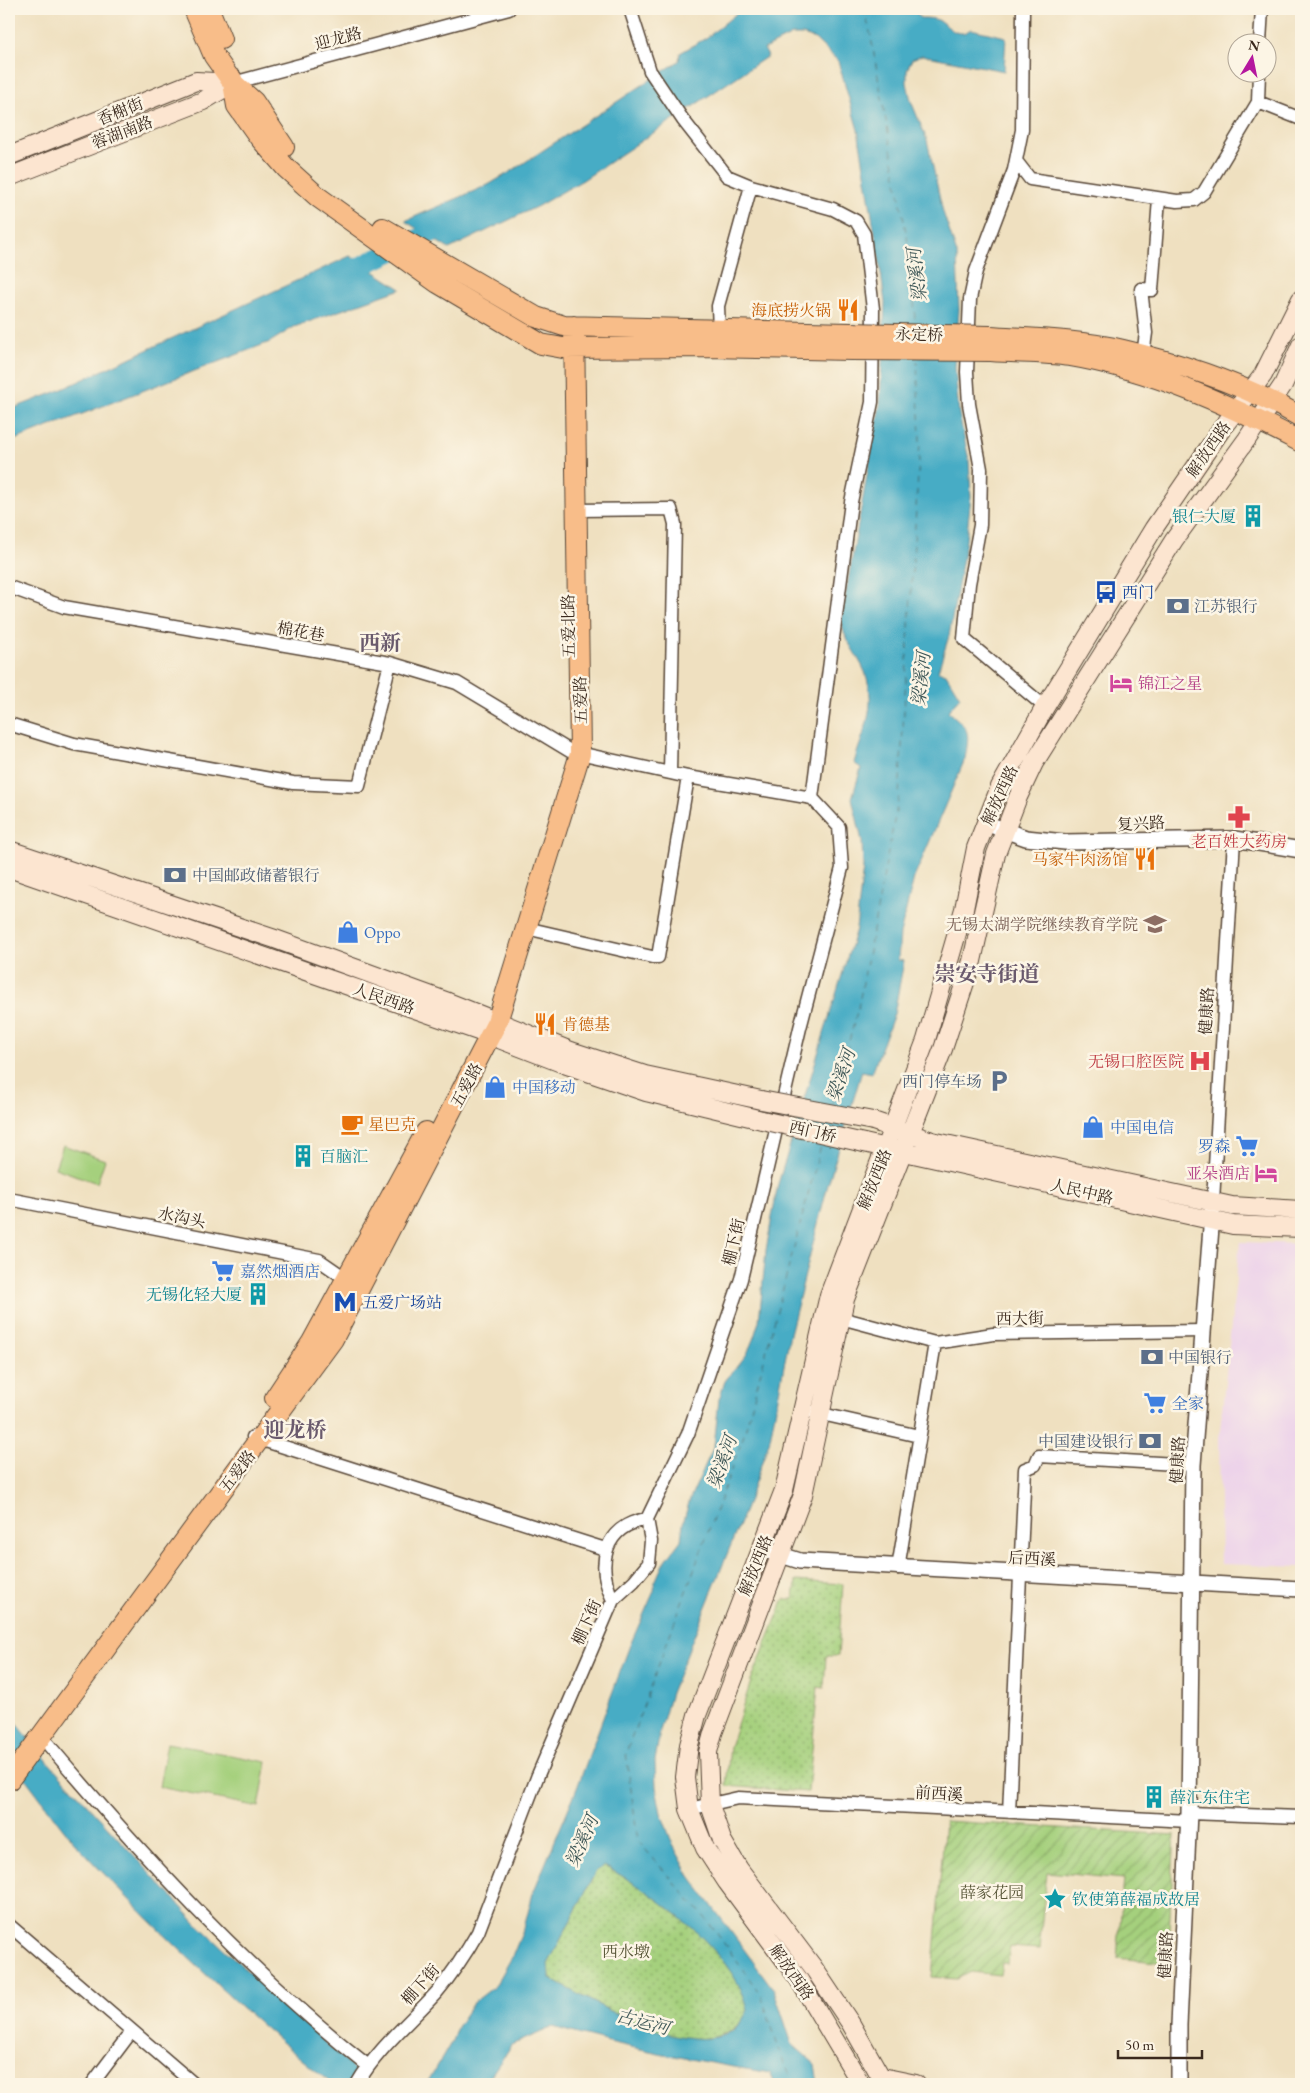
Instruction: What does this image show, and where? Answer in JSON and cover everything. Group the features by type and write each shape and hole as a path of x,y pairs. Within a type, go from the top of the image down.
{"main road":[{"path":"194,9 214,56 233,84"},
{"path":"209,9 226,51 237,106 258,136 286,168 318,197 362,222 442,274 541,344 569,348 706,347 850,341"},
{"name":"香榭街","path":"9,156 196,81 233,84"},
{"name":"蓉湖南路","path":"9,177 203,101 233,84"},
{"path":"442,274 536,317 569,326 719,331 850,341"},
{"name":"解放西路","path":"883,2081 813,1967 740,1870 722,1840 710,1805 708,1752 713,1733 803,1495 812,1412 829,1295 926,1040 964,909 976,848 985,823 1000,787 1044,707 1154,528 1236,410 1263,375 1301,299"},
{"name":"五爱北路","path":"489,1027 575,752 569,326"},
{"name":"永定桥","path":"850,341 990,343"},
{"path":"990,343 1069,342 1122,349 1179,366 1249,392 1301,417"},
{"path":"990,343 1117,366 1169,381 1236,410 1301,442"},
{"name":"解放西路","path":"861,2084 798,1978 727,1882 705,1848 689,1809 685,1777 689,1745 697,1715 736,1611 762,1549 812,1412 845,1299 943,1049 972,961 1004,830 1034,763 1174,540 1283,385 1301,345"},
{"name":"五爱路","path":"10,1772 255,1438 333,1339 489,1027 526,928 575,752 577,510 569,348"},
{"name":"人民西路","path":"9,850 275,939 489,1027 564,1064 646,1092 762,1120"},
{"name":"人民西路","path":"9,868 489,1027 645,1075 761,1100"},
{"name":"五爱路","path":"255,1438 312,1342 345,1278 489,1027"},
{"name":"西门桥","path":"761,1100 872,1121"},
{"name":"西门桥","path":"762,1120 864,1142"},
{"name":"人民中路","path":"872,1121 932,1141 1232,1206 1301,1210"},
{"name":"人民中路","path":"864,1142 1233,1225 1301,1228"},
{"path":"883,2081 916,2084"}],"street":[{"name":"迎龙路","path":"233,84 510,9"},
{"path":"630,9 650,71 683,120 727,176 751,186 833,209 856,221 864,234 873,309 872,402 851,502 812,798"},
{"path":"1023,9 1022,130 1016,160 1000,211 976,271 970,299 967,372 969,404 981,469 980,525 969,584 964,639 1044,707"},
{"path":"1261,32 1262,9"},
{"path":"1016,160 1030,179 1159,199 1194,200 1204,192 1258,102 1259,82"},
{"path":"1258,102 1301,119"},
{"path":"719,331 718,306 751,186"},
{"path":"1143,355 1146,333 1140,289 1152,290 1159,199"},
{"path":"577,510 671,509 675,524 670,773"},
{"name":"棉花巷","path":"9,587 64,607 390,663 457,684 575,752 688,777 812,798"},
{"path":"9,724 84,746 293,783 359,786 390,663"},
{"path":"526,928 658,957 688,777"},
{"name":"棚下街","path":"357,2084 367,2065 438,1990 466,1955 478,1932 538,1775 613,1600 634,1581 649,1563 651,1540 647,1519 688,1434 742,1280 800,1028 842,868 839,827 812,798"},
{"name":"复兴路","path":"985,823 1026,838 1065,842 1234,839 1301,850"},
{"name":"健康路","path":"1179,2084 1179,2025 1189,1817 1193,1465 1212,1220 1234,839"},
{"name":"水沟头","path":"9,1198 319,1260 345,1278"},
{"name":"西大街","path":"840,1318 935,1343 993,1334 1204,1331"},
{"path":"898,1568 935,1343"},
{"path":"812,1412 919,1436"},
{"path":"255,1438 605,1549"},
{"path":"1009,1812 1021,1575 1024,1469 1035,1465 1039,1456 1193,1465"},
{"path":"613,1600 604,1578 603,1563 605,1549 622,1530 636,1521 647,1519"},
{"name":"后西溪","path":"762,1549 800,1561 1021,1575 1301,1589"},
{"path":"38,1732 173,1886 309,2019 367,2065"},
{"name":"前西溪","path":"689,1809 738,1798 1009,1812 1189,1817 1301,1817"},
{"path":"9,1925 194,2084"},
{"path":"92,2084 132,2031"}],"shaded area":[{"path":"1240,1242 1301,1244 1301,1567 1221,1564 1219,1439"}],"green space":[{"path":"63,1145 105,1160 97,1183 55,1168"},
{"path":"796,1581 843,1584 838,1656 826,1656 824,1688 818,1687 808,1792 726,1786 730,1747 751,1681 784,1599 794,1599"},
{"path":"167,1743 267,1762 259,1807 159,1787"},
{"name":"薛家花园","path":"945,1821 1175,1835 1167,1963 1117,1958 1124,1879 1047,1872 1039,1949 1010,1947 1008,1963 1002,1963 1000,1975 971,1972 957,1979 932,1977"},
{"name":"西水墩","path":"604,1866 624,1877 668,1907 710,1946 728,1967 741,1989 748,2010 732,2030 709,2038 683,2037 654,2030 597,2004 552,1980 547,1974 548,1964 596,1871"}],"water":[{"name":"梁溪河","path":"742,9 914,9 920,18 938,20 958,33 971,29 1006,37 1004,71 922,55 912,59 907,70 907,83 911,101 927,140 943,212 957,254 959,310 955,367 959,414 969,460 971,496 966,541 949,636 938,671 946,674 960,697 948,711 961,722 967,731 968,742 965,759 914,878 900,934 898,960 904,961 894,1014 872,1073 862,1071 827,1188 790,1334 770,1439 747,1505 671,1693 660,1731 655,1761 656,1787 661,1813 673,1845 690,1876 774,1990 792,2044 815,2064 818,2084 775,2084 770,2073 661,2053 553,2027 512,2045 485,2084 427,2084 452,2041 457,2027 473,2003 496,1985 512,1957 524,1928 533,1893 577,1788 630,1645 654,1591 655,1582 663,1564 681,1540 683,1523 690,1499 714,1446 719,1399 725,1381 747,1354 759,1321 766,1250 778,1184 856,929 863,867 862,841 852,798 861,768 854,763 868,719 870,697 865,672 847,640 841,619 880,404 885,303 858,130 838,61 815,39 803,35 792,35 764,49 768,56 583,180 538,206 449,249 405,221 488,185 510,172 679,61 680,53 706,38","holes":["604,1866 624,1877 668,1907 690,1926 728,1967 741,1989 748,2010 733,2030 718,2037 701,2039 664,2032 625,2018 549,1977 548,1964 596,1871"]},
{"path":"350,256 401,289 294,327 270,342 9,442 9,410 58,391"},
{"path":"9,1714 50,1764 197,1924 352,2067 340,2084 332,2084 266,2029 172,1942 82,1851 9,1759"}],"waterway":[{"path":"340,276 452,223"},
{"path":"325,2060 356,2084"}],"ferry route":[{"path":"864,9 870,32 913,271 915,324"},
{"path":"832,1104 858,1008 899,796 920,441 917,361"},
{"path":"794,2084 783,2060 761,1995 708,1921 638,1841 626,1753 744,1435 822,1142"}],"place":[{"name":"海底捞火锅","path":"848,310"},
{"name":"银仁大厦","path":"1253,516"},
{"name":"西门","path":"1106,592"},
{"name":"江苏银行","path":"1178,606"},
{"name":"锦江之星","path":"1121,683"},
{"name":"老百姓大药房","path":"1239,817"},
{"name":"马家牛肉汤馆","path":"1145,859"},
{"name":"中国邮政储蓄银行","path":"175,875"},
{"name":"无锡太湖学院继续教育学院","path":"1155,924"},
{"name":"Oppo","path":"348,932"},
{"name":"肯德基","path":"545,1024"},
{"name":"无锡口腔医院","path":"1200,1061"},
{"name":"西门停车场","path":"999,1081"},
{"name":"中国移动","path":"495,1087"},
{"name":"星巴克","path":"352,1124"},
{"name":"中国电信","path":"1093,1127"},
{"name":"罗森","path":"1247,1146"},
{"name":"百脑汇","path":"303,1156"},
{"name":"亚朵酒店","path":"1266,1173"},
{"name":"嘉然烟酒店","path":"223,1271"},
{"name":"无锡化轻大厦","path":"258,1294"},
{"name":"五爱广场站","path":"345,1302"},
{"name":"中国银行","path":"1152,1357"},
{"name":"全家","path":"1155,1403"},
{"name":"中国建设银行","path":"1150,1441"},
{"name":"薛汇东住宅","path":"1154,1797"},
{"name":"钦使第薛福成故居","path":"1055,1899"}],"district":[{"name":"西新","path":"380,643"},
{"name":"崇安寺街道","path":"987,974"},
{"name":"迎龙桥","path":"295,1430"}],"water label":[{"name":"古运河","path":"643,2022"}]}
